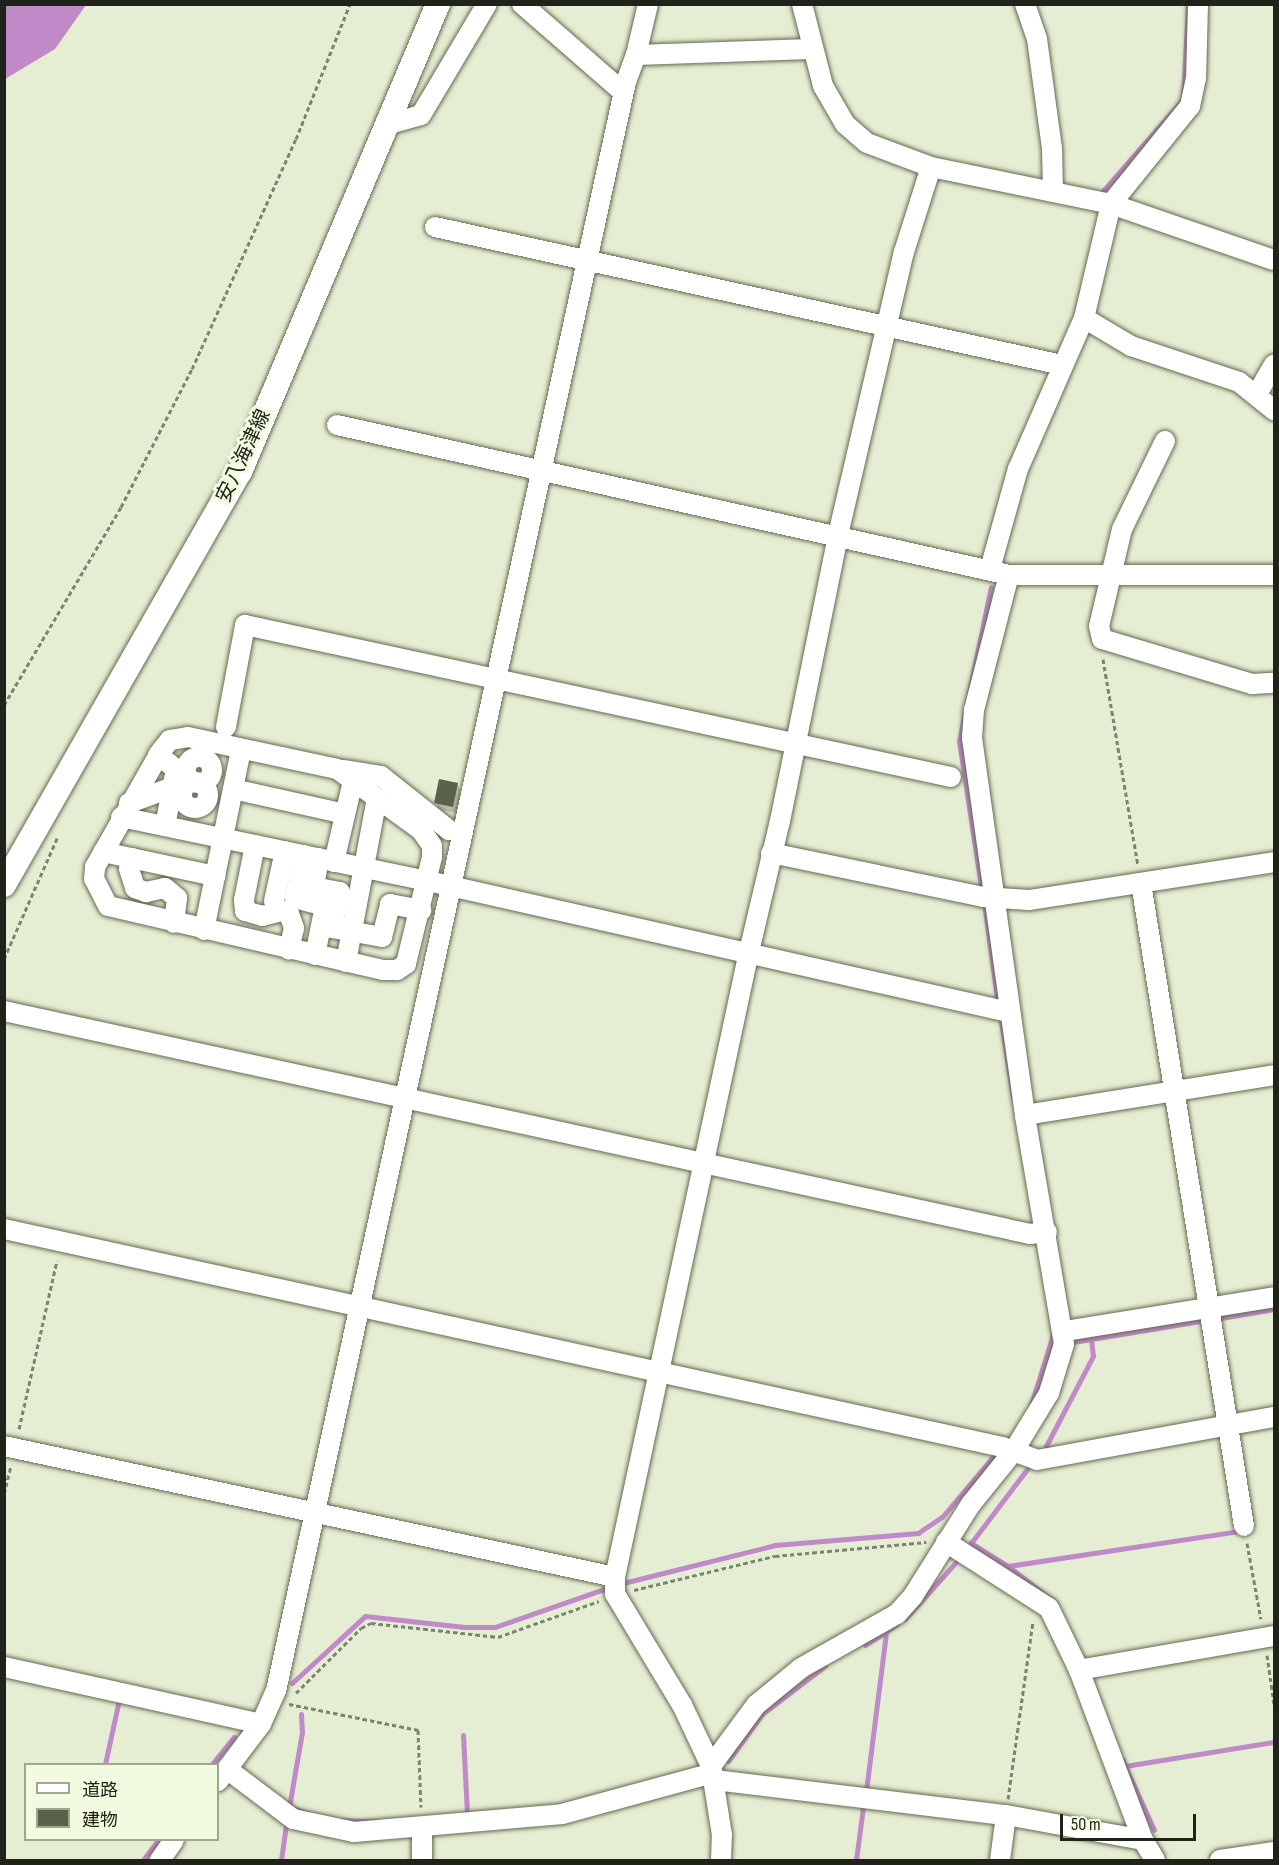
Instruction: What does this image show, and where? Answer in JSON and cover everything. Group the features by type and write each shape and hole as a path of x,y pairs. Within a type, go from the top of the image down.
{"main road":[{"name":"安八海津線","path":"4,885 240,472 438,4"}],"street":[{"path":"386,125 421,115 487,4"},
{"path":"522,4 623,92"},
{"path":"648,4 636,55 623,92 276,1691 261,1724 222,1775 293,1820 354,1832 422,1828 562,1814 713,1773 1006,1815 1149,1850 1167,1860"},
{"path":"802,4 811,49 823,86 845,124 867,143 931,167 1111,204 1275,260"},
{"path":"1024,4 1037,39 1052,148 1053,191"},
{"path":"990,569 1018,468 1084,318 1111,204 1190,106 1196,78 1198,4"},
{"path":"636,55 811,49"},
{"path":"721,1860 713,1773 682,1705 615,1586 748,956 796,743 838,535 903,252 931,167"},
{"path":"435,227 1062,366"},
{"path":"1084,318 1131,346 1239,382 1275,410"},
{"path":"1257,394 1275,364"},
{"path":"337,425 1009,575 1275,575"},
{"path":"1165,441 1122,529 1109,576 1099,626 1102,639 1252,684 1275,683"},
{"path":"713,1773 756,1705 801,1668 897,1614 951,1535 1013,1452 1048,1393 1065,1331 1025,1115 972,738 974,710 1009,575"},
{"path":"226,727 245,625 951,777"},
{"path":"345,775 427,837 432,857 428,881 406,964 397,970 383,970 346,962 108,906 94,879 95,867 125,810 158,755 170,740 188,737 237,770 345,814"},
{"path":"158,755 176,769 165,826"},
{"path":"204,930 237,770"},
{"path":"188,831 194,808 184,801 182,793 186,786 206,773 237,770 381,776 449,830"},
{"path":"270,888 310,857 345,814 345,775"},
{"path":"125,810 173,787"},
{"path":"346,962 377,798"},
{"path":"125,810 165,826 428,881 748,956 1009,1012"},
{"path":"255,845 244,900 245,911 262,916 282,911 289,914 294,928 289,949"},
{"path":"103,852 215,876"},
{"path":"771,853 993,899 1029,900 1275,862"},
{"path":"310,857 314,887 340,892 332,928 382,937 390,904 421,910"},
{"path":"310,857 295,898 325,906 315,955"},
{"path":"132,858 129,869 135,888 146,892 165,888 177,898 174,923"},
{"path":"1141,883 1244,1526"},
{"path":"4,1011 1030,1234 1047,1232"},
{"path":"1025,1115 1275,1075"},
{"path":"4,1229 659,1371 1013,1452 1037,1460 1275,1417"},
{"path":"1065,1331 1275,1297"},
{"path":"10,1447 314,1514 615,1586"},
{"path":"951,1535 1036,1599 1058,1620 1149,1850"},
{"path":"1079,1670 1269,1637"},
{"path":"4,1667 261,1724"},
{"path":"1000,1860 1006,1815"},
{"path":"422,1828 422,1860"},
{"path":"160,1860 173,1841"},
{"path":"1220,1860 1275,1851"}],"path":[{"path":"4,705 121,507 192,369 296,139 350,4"},
{"path":"1102,639 1141,883"},
{"path":"4,959 63,825"},
{"path":"4,1494 10,1447 61,1241"},
{"path":"1244,1526 1269,1637 1275,1704"},
{"path":"422,1828 418,1730 284,1703 362,1628 371,1623 498,1637 615,1586 775,1556 926,1542 951,1535"},
{"path":"1006,1815 1036,1599"}],"shaded area":[{"path":"5,4 86,5 55,49 5,79"}],"building":[{"path":"439,779 458,783 453,807 434,803"}],"waterway":[{"path":"1102,192 1183,99 1188,4"},
{"path":"982,893 959,741 991,587"},
{"path":"984,902 998,1005"},
{"path":"1000,1015 1013,1097"},
{"path":"1215,1319 1274,1309"},
{"path":"1067,1343 1206,1320"},
{"path":"1031,1405 1054,1331"},
{"path":"1046,1446 1093,1356 1091,1339"},
{"path":"619,1584 775,1545 918,1533 942,1517 998,1451"},
{"path":"1008,1566 971,1543 1028,1468"},
{"path":"1056,1603 1008,1566 1240,1531"},
{"path":"905,1619 956,1562"},
{"path":"292,1683 365,1616 464,1627 495,1627 610,1587"},
{"path":"866,1791 886,1632 897,1624"},
{"path":"865,1645 886,1632"},
{"path":"728,1761 762,1714 825,1666"},
{"path":"105,1763 119,1700 123,1701"},
{"path":"301,1714 302,1732 289,1807 307,1813"},
{"path":"463,1735 467,1814"},
{"path":"213,1763 234,1737"},
{"path":"1123,1760 1125,1766 1274,1742"},
{"path":"1125,1766 1154,1830"},
{"path":"856,1860 863,1807"},
{"path":"342,1820 377,1821"},
{"path":"281,1860 286,1824"},
{"path":"143,1860 157,1841"}]}
